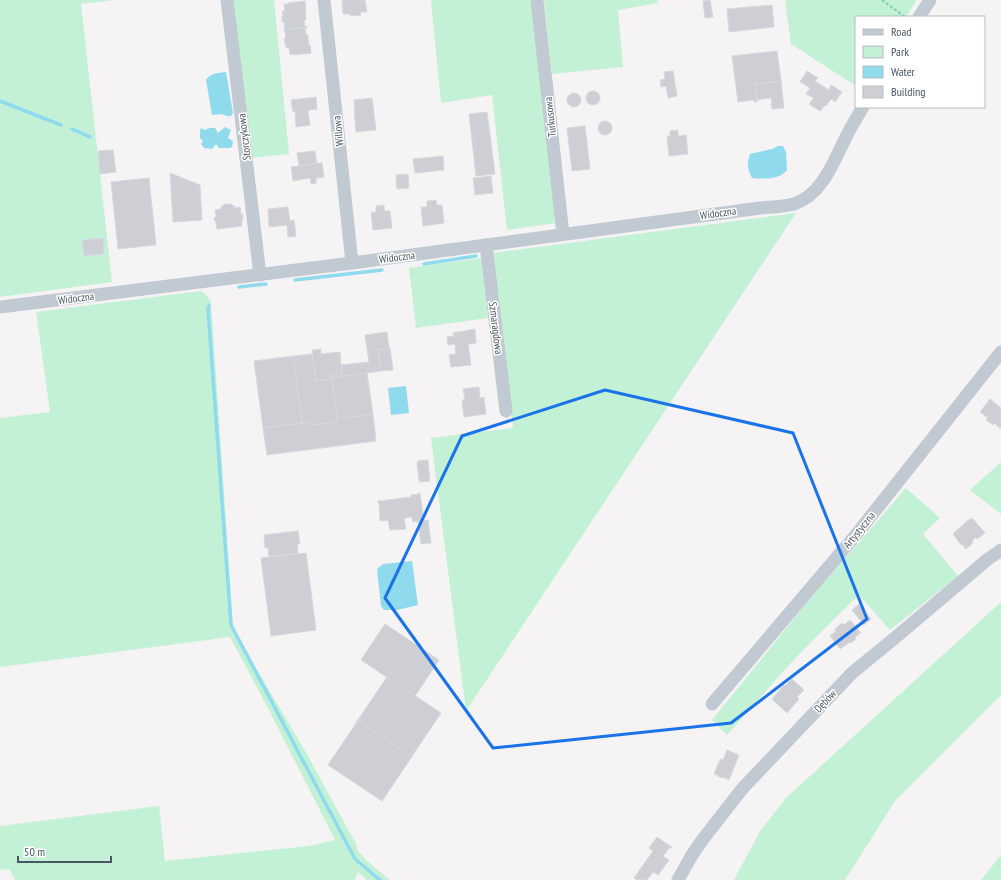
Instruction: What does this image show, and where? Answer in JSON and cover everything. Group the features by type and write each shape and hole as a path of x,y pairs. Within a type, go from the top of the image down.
{"street":[{"name":"Storczykowa","path":"228,0 260,274"},
{"name":"Willowa","path":"324,0 352,263"},
{"name":"Turkusowa","path":"537,0 563,234"},
{"path":"921,16 930,0"},
{"name":"Widoczna","path":"0,308 794,204 807,197 823,179 862,108"},
{"name":"Szmaragdowa","path":"486,245 506,410"},
{"name":"Artystyczna","path":"712,704 855,536 1001,352"},
{"name":"Dębów","path":"678,880 703,839 742,789 852,673 988,559 1001,550"}],"path":[{"path":"882,0 904,16"}],"highlighted area":[{"path":"605,390 793,433 867,619 731,723 493,748 385,598 462,436"}],"green space":[{"path":"0,0 114,0 81,4 112,282 0,297"},
{"path":"231,0 274,0 289,154 250,158"},
{"path":"431,0 532,0 556,223 507,230 492,95 441,103"},
{"path":"544,0 657,0 658,3 618,10 623,67 552,74"},
{"path":"785,0 916,1 907,16 855,16 855,85 791,44"},
{"path":"796,213 466,711 431,438 513,428 492,253"},
{"path":"481,258 488,318 416,328 409,268"},
{"path":"201,291 211,302 233,625 237,636 304,749 356,844 358,851 367,861 390,880 367,880 358,872 355,880 15,880 9,869 0,870 0,826 159,806 165,861 309,846 335,840 230,637 0,667 0,418 50,412 36,312"},
{"path":"1001,462 1001,514 970,490"},
{"path":"906,488 940,518 923,534 958,576 890,630 859,595 790,664 727,735 712,720 809,600"},
{"path":"1001,602 1001,695 895,801 845,880 734,880 760,831 787,797"},
{"path":"1001,855 1001,880 981,880"}],"water":[{"path":"226,72 233,113 231,116 222,114 212,115 206,80 217,73"},
{"path":"225,127 231,130 228,138 233,141 232,147 219,148 216,144 212,149 204,148 201,144 203,141 200,138 201,128 205,130 215,128 218,133"},
{"path":"778,146 783,146 786,152 787,170 780,176 776,177 766,179 752,178 748,166 750,154 772,149"},
{"path":"406,386 409,413 391,415 388,388"},
{"path":"412,561 418,605 397,610 384,610 381,606 377,569 383,564"}],"building":[{"path":"342,0 365,0 367,12 360,12 361,15 351,16 350,14 343,14"},
{"path":"710,0 713,17 705,18 703,1"},
{"path":"305,1 306,20 304,20 305,27 307,27 284,30 282,11 285,11 284,4"},
{"path":"772,5 774,27 729,32 727,9"},
{"path":"307,27 305,28 306,35 308,35 311,53 290,55 289,48 286,48 285,44 284,38 286,37 284,30"},
{"path":"777,51 781,81 755,84 757,102 754,102 754,100 738,102 732,56"},
{"path":"673,71 677,96 668,98 666,86 661,87 660,80 665,79 664,72"},
{"path":"807,71 818,78 815,81 829,90 831,85 842,92 835,102 831,99 820,111 809,104 814,98 806,94 810,88 800,82"},
{"path":"781,81 784,108 772,109 771,98 757,100 755,84"},
{"path":"593,91 598,93 600,98 598,103 593,105 588,103 586,98 588,93"},
{"path":"574,93 579,95 581,100 579,105 574,107 569,105 567,100 569,95"},
{"path":"316,97 317,109 308,110 310,125 296,127 295,111 293,112 291,100"},
{"path":"372,98 376,130 356,132 354,100"},
{"path":"487,112 495,174 476,176 469,114"},
{"path":"605,121 610,123 612,128 610,133 605,135 600,133 598,128 600,123"},
{"path":"585,126 590,169 572,171 567,128"},
{"path":"678,130 678,136 686,135 688,154 669,156 667,137 670,136 670,131"},
{"path":"113,150 116,172 100,174 98,151"},
{"path":"315,151 317,164 299,166 297,153"},
{"path":"443,156 444,170 415,173 413,159"},
{"path":"322,163 324,177 316,178 316,183 311,184 310,178 293,181 291,167"},
{"path":"170,173 200,185 202,220 173,222"},
{"path":"408,174 409,188 397,189 396,175"},
{"path":"491,176 493,193 475,195 473,178"},
{"path":"149,178 156,245 118,249 111,182"},
{"path":"436,200 437,205 442,205 444,223 423,226 421,207 427,207 427,201"},
{"path":"225,204 231,204 234,208 240,207 241,214 243,215 242,226 217,229 214,218 216,217 215,210 221,209 221,207"},
{"path":"384,205 384,211 390,211 392,228 373,230 371,213 376,212 376,206"},
{"path":"288,207 290,221 294,220 296,236 288,237 287,225 269,227 268,209"},
{"path":"103,238 104,254 84,256 82,240"},
{"path":"475,329 476,343 468,344 471,365 451,367 449,355 456,354 455,344 448,345 447,337 454,336 453,333"},
{"path":"387,332 389,348 378,350 381,371 332,378 332,375 342,374 341,365 369,362 365,335"},
{"path":"390,348 393,370 381,371 378,350"},
{"path":"321,349 321,354 340,352 342,374 332,375 332,379 316,381 312,350"},
{"path":"312,354 316,381 332,379 338,422 310,425 309,422 302,423 293,356"},
{"path":"293,356 302,423 263,428 254,361"},
{"path":"367,373 373,414 337,419 332,378"},
{"path":"479,387 480,398 484,397 486,414 464,417 462,400 465,400 463,389"},
{"path":"990,399 1001,408 1001,429 994,423 993,425 986,420 988,418 980,412"},
{"path":"373,414 376,441 267,455 263,428 309,422 310,425 338,422 337,419"},
{"path":"428,460 430,481 420,482 417,463 418,461"},
{"path":"419,493 424,521 413,522 412,517 404,518 406,529 390,530 388,520 380,521 378,501 411,497 411,495"},
{"path":"972,518 985,533 977,539 976,537 972,541 973,543 966,549 953,534"},
{"path":"428,520 431,543 421,544 418,522"},
{"path":"298,531 300,544 297,544 298,553 269,557 268,548 265,548 264,535"},
{"path":"306,553 316,630 271,636 261,558"},
{"path":"859,604 871,619 864,625 852,610"},
{"path":"850,620 861,633 855,637 856,639 851,643 850,642 840,649 830,636 842,623 844,625"},
{"path":"385,624 439,660 415,696 361,660"},
{"path":"387,677 441,713 412,757 357,720"},
{"path":"792,679 804,690 797,697 799,699 787,713 772,699 784,685 785,686"},
{"path":"357,720 412,757 382,801 328,765"},
{"path":"727,750 739,755 729,780 714,774 720,759 723,760"},
{"path":"657,837 673,848 672,849 670,847 663,856 669,860 658,875 653,872 647,880 637,880 634,878 653,851 649,848"}],"waterway":[{"path":"0,101 61,125"},
{"path":"72,129 90,137"},
{"path":"424,264 476,256"},
{"path":"295,280 382,270"},
{"path":"239,287 266,284"},
{"path":"209,306 208,309 231,625 355,859 380,880"}]}
